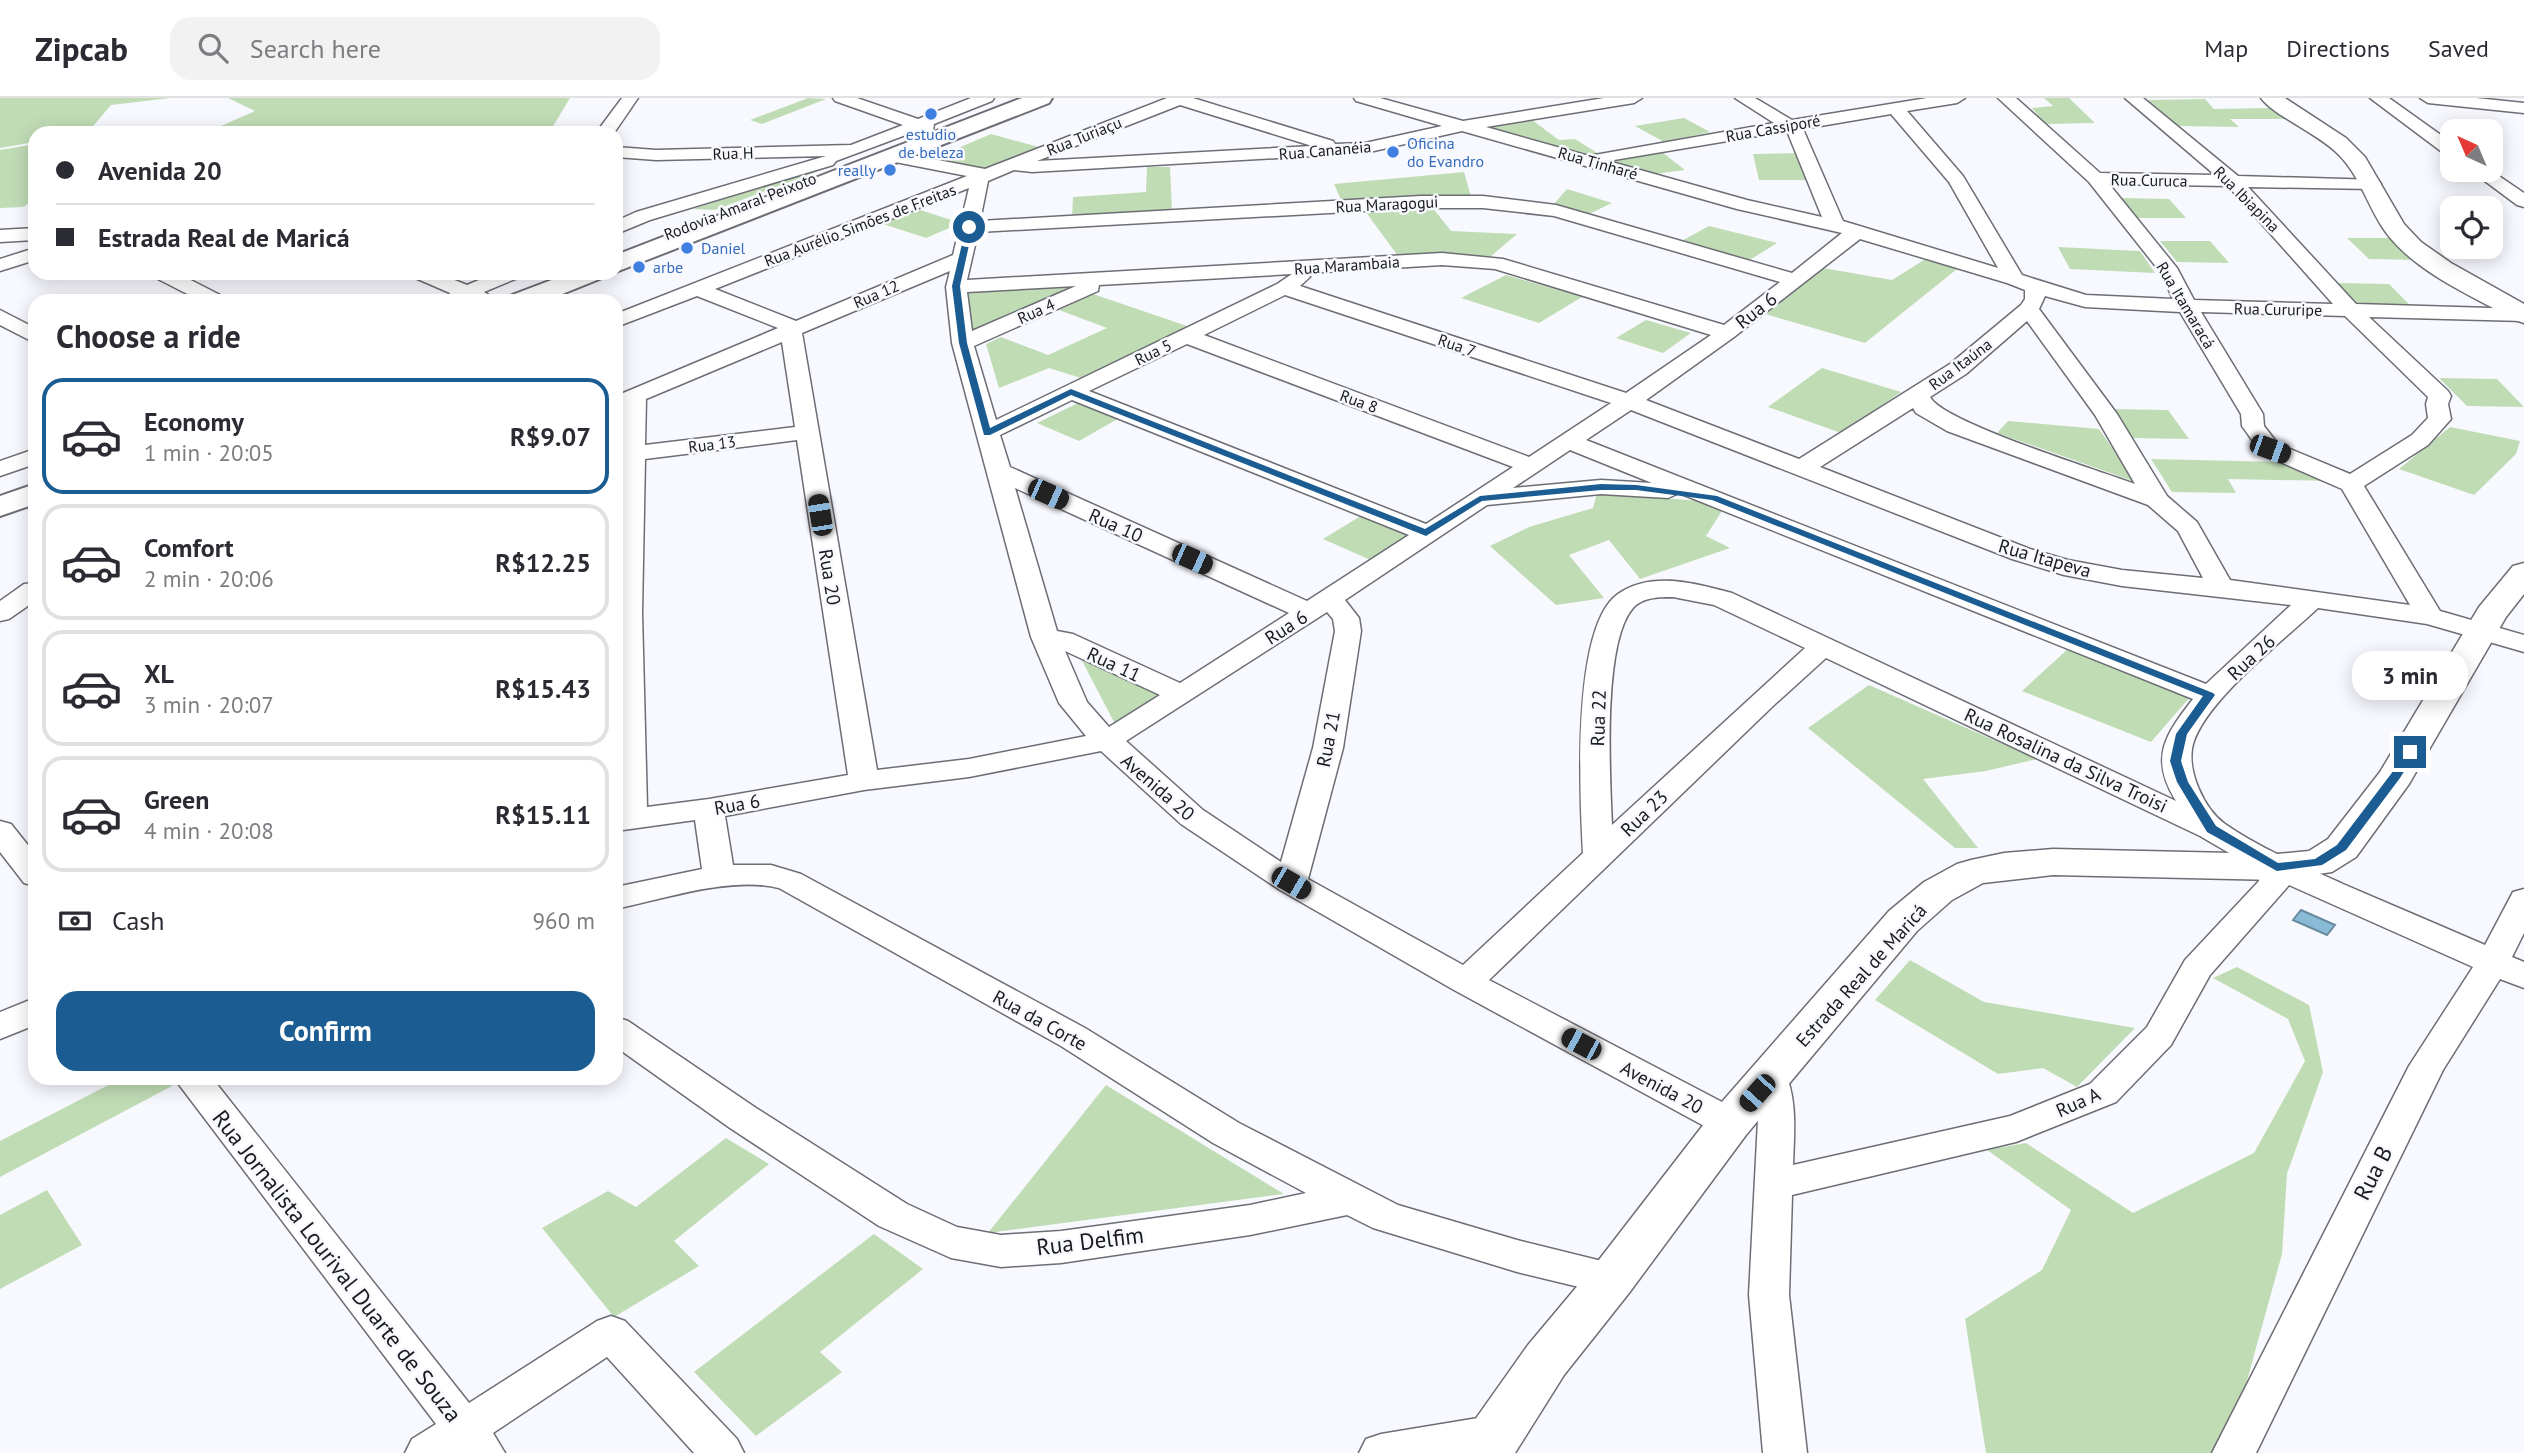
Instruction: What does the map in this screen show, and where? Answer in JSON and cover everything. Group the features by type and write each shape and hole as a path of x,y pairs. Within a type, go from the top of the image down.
{"highway":[{"name":"Rodovia Amaral Peixoto","path":"623,252 929,127 1036,99"},
{"name":"Rodovia Amaral Peixoto","path":"623,261 848,159 1036,99"},
{"path":"516,294 551,280"},
{"path":"539,294 575,280"},
{"path":"0,495 28,484"},
{"path":"0,507 28,496"}],"main road":[{"path":"2271,98 2333,138 2355,159 2390,219 2408,243 2447,270 2524,315"},
{"name":"Estrada Real de Maricá","path":"1492,1443 1546,1360 1612,1279 1730,1123 1903,921 1938,891 1971,873 2004,866 2053,862 2277,867 2318,863 2342,848 2396,776 2499,626 2524,573"}],"street":[{"path":"610,126 630,98"},
{"path":"841,98 929,127 986,98"},
{"name":"Rua Tinharé","path":"1362,98 1744,205 1845,228 2014,279"},
{"name":"Rua Cananéia","path":"1012,165 1032,167 1344,150 1464,126 1634,98"},
{"path":"1742,98 1794,129 1845,228"},
{"name":"Rua Cassiporé","path":"1589,160 1896,105 1957,98"},
{"name":"Rua Itamaracá","path":"2006,98 2095,178 2170,272 2187,306 2252,415 2253,426 2270,449 2314,466 2356,492"},
{"name":"Rua Ibiapina","path":"2133,98 2233,181 2351,311 2441,396 2437,404 2440,419 2420,440 2356,492"},
{"path":"2378,98 2440,143"},
{"path":"2428,98 2520,110"},
{"path":"1180,99 1344,150"},
{"name":"Rua Turiaçu","path":"983,176 1180,99"},
{"path":"1896,105 1957,180 2014,279 2032,300 2106,414 2157,500"},
{"name":"Rua H","path":"623,153 848,159 983,176"},
{"path":"623,225 643,216 848,159"},
{"name":"Avenida 20","path":"983,176 958,273 963,343 1045,637 1073,703 1106,741 1192,817 1291,883 1466,982 1730,1123"},
{"name":"Rua Aurélio Simões de Freitas","path":"623,318 983,176"},
{"name":"Rua Curuca","path":"2095,178 2372,184"},
{"path":"2516,188 2524,201"},
{"name":"Rua Maragogui","path":"969,227 1421,201 1483,202 1556,211 1796,280"},
{"path":"623,217 643,216"},
{"name":"Rua 6","path":"624,820 709,809 864,781 969,768 1106,741 1532,466 1727,333 1796,280 1845,228"},
{"path":"0,236 28,234"},
{"path":"0,265 28,256"},
{"name":"Rua Marambaia","path":"958,273 1109,279 1442,259 1496,263 1727,333"},
{"name":"Rua 5","path":"987,433 1284,288 1317,266"},
{"name":"Rua 12","path":"793,329 958,273"},
{"name":"Rua 4","path":"963,343 1109,279"},
{"path":"175,280 203,294"},
{"path":"438,280 473,294"},
{"path":"464,294 497,280"},
{"name":"Rua 7","path":"1284,288 1629,401"},
{"path":"697,289 793,329"},
{"name":"Rua Cururipe","path":"2032,300 2524,315"},
{"name":"Rua Itaúna","path":"2032,300 1958,369 1918,395 1924,408 1955,426 2157,500 2188,527 2221,587"},
{"path":"0,316 28,333"},
{"path":"624,820 629,613 626,400 793,329"},
{"name":"Rua 20","path":"793,329 807,432 864,781"},
{"name":"Rua 8","path":"1186,337 1532,466"},
{"path":"1071,392 1426,533"},
{"path":"1802,468 1918,395"},
{"name":"Rua Itapeva","path":"1629,401 2021,554 2064,568 2122,578 2221,587 2499,626 2524,644"},
{"name":"Rua 13","path":"625,455 807,432"},
{"path":"1568,441 2209,695"},
{"path":"0,469 28,459"},
{"name":"Rua 10","path":"1000,472 1319,605"},
{"path":"1480,499 1601,487 1636,488 1714,498"},
{"path":"2356,492 2430,616"},
{"name":"Rua Rosalina da Silva Troisi","path":"1640,592 1661,588 1692,590 1723,599 2211,829 2277,867 2508,969"},
{"name":"Rua 22","path":"1599,857 1595,806 1596,700 1604,648 1612,622 1622,603 1640,592"},
{"path":"0,613 28,593"},
{"name":"Rua 26","path":"2211,829 2191,801 2175,761 2182,734 2209,695 2312,600"},
{"name":"Rua 21","path":"1291,883 1328,748 1348,631 1346,618 1319,605"},
{"name":"Rua 11","path":"1045,637 1063,640 1181,694"},
{"name":"Rua 23","path":"1466,982 1764,699 1824,646"},
{"path":"709,809 719,878"},
{"path":"0,831 28,867"},
{"name":"Rua A","path":"1775,1184 2016,1128 2103,1093 2159,1036 2197,968 2274,884 2277,867"},
{"name":"Rua da Corte","path":"623,897 719,878 778,876 1073,1037 1226,1133 1350,1199"},
{"name":"Rua B","path":"2234,1453 2427,1066 2508,969 2524,900"},
{"path":"0,1027 28,1013"},
{"name":"Rua Delfim","path":"623,1035 743,1118 893,1215 951,1242 1001,1251 1061,1247 1250,1220 1350,1199"},
{"path":"1770,1078 1776,1120 1769,1295 1785,1453"},
{"name":"Rua Jornalista Lourival Duarte de Souza","path":"197,1085 473,1441"},
{"path":"1350,1199 1387,1217 1504,1252 1612,1279"},
{"path":"427,1453 473,1441 611,1333 722,1453"},
{"path":"1381,1453 1492,1443"}],"green space":[{"path":"0,98 170,98 111,105 93,126 28,126 28,143 0,148"},
{"path":"228,98 570,98 553,126 221,126 255,111"},
{"path":"808,98 826,99 762,124 750,120"},
{"path":"2044,98 2069,98 2095,123 2045,124 2032,108 2053,106"},
{"path":"2205,99 2214,109 2270,108 2292,119 2230,119 2239,127 2178,126 2148,100"},
{"path":"1684,118 1710,132 1664,142 1635,126"},
{"path":"1532,120 1559,140 1575,139 1599,154 1587,156 1490,128"},
{"path":"991,134 1042,148 985,169 935,158"},
{"path":"28,145 28,204 23,207 0,208 0,150"},
{"path":"1662,152 1685,170 1655,174 1610,161"},
{"path":"1800,153 1811,180 1759,180 1753,154"},
{"path":"1147,167 1170,167 1172,211 1072,217 1073,197 1146,192"},
{"path":"811,170 816,172 715,210 693,209"},
{"path":"1464,172 1471,197 1342,202 1334,184"},
{"path":"1567,189 1612,203 1589,214 1553,205"},
{"path":"2121,198 2169,199 2186,218 2137,218"},
{"path":"1432,207 1451,231 1517,234 1490,257 1457,253 1398,256 1365,211"},
{"path":"917,209 961,223 926,238 880,223"},
{"path":"1709,226 1777,243 1748,261 1676,244"},
{"path":"2347,238 2397,238 2420,260 2369,259"},
{"path":"2160,241 2210,241 2229,263 2177,262"},
{"path":"2058,247 2140,251 2155,273 2070,269"},
{"path":"1927,258 1957,269 1865,343 1765,314 1823,268 1892,280"},
{"path":"1506,275 1582,297 1539,323 1461,298"},
{"path":"1077,282 1077,286 974,333 971,331 967,289"},
{"path":"2337,283 2389,284 2413,308 2359,307"},
{"path":"1093,294 1190,327 1084,379 1049,368 999,388 986,344 1001,337 1048,355 1107,328 1059,310"},
{"path":"1646,320 1691,333 1663,353 1616,338"},
{"path":"1822,368 1901,392 1841,433 1768,407"},
{"path":"2439,378 2497,379 2524,407 2467,406"},
{"path":"1080,402 1121,417 1079,441 1037,423"},
{"path":"2109,409 2168,410 2189,439 2129,438"},
{"path":"2008,421 2099,429 2136,482 1997,433"},
{"path":"2450,427 2520,441 2516,454 2474,495 2399,469"},
{"path":"2151,459 2283,462 2333,481 2228,479 2236,493 2172,492"},
{"path":"1597,493 1727,503 1706,536 1730,548 1640,579 1609,540 1569,555 1604,598 1556,605 1490,546 1529,527 1593,508"},
{"path":"1364,514 1414,533 1375,562 1323,539"},
{"path":"2069,648 2190,697 2151,742 2022,691"},
{"path":"1078,653 1165,695 1115,724"},
{"path":"1869,685 2037,759 1986,771 1923,779 1978,848 1955,848 1808,728"},
{"path":"1910,960 1984,1002 2135,1028 2077,1087 2043,1068 1998,1074 1875,1000"},
{"path":"2237,967 2309,1005 2323,1072 2287,1174 2282,1254 2227,1453 1986,1453 1965,1319 2042,1270 2071,1210 1987,1150 2026,1143 2133,1213 2254,1153 2305,1061 2288,1019 2213,978"},
{"path":"108,1085 172,1086 0,1177 0,1141"},
{"path":"1106,1085 1284,1194 988,1233"},
{"path":"726,1138 769,1164 674,1241 699,1266 614,1317 542,1228 608,1191 636,1207"},
{"path":"47,1190 82,1245 0,1289 0,1215"},
{"path":"874,1234 923,1269 820,1352 842,1372 756,1436 694,1372"}],"water":[{"path":"2301,910 2335,925 2327,935 2293,920"}],"place":[{"name":"estudio de beleza","path":"931,114"},
{"name":"Oficina do Evandro","path":"1393,152"},
{"name":"really","path":"890,170"},
{"name":"Daniel","path":"687,248"},
{"name":"arbe","path":"639,267"}],"route":[{"path":"969,227 956,286 963,343 987,433 1071,392 1426,533 1480,499 1601,487 1636,488 1714,498 2209,695 2182,734 2175,761 2182,782 2191,801 2211,829 2277,867 2318,863 2342,848 2396,776 2410,752"}]}
